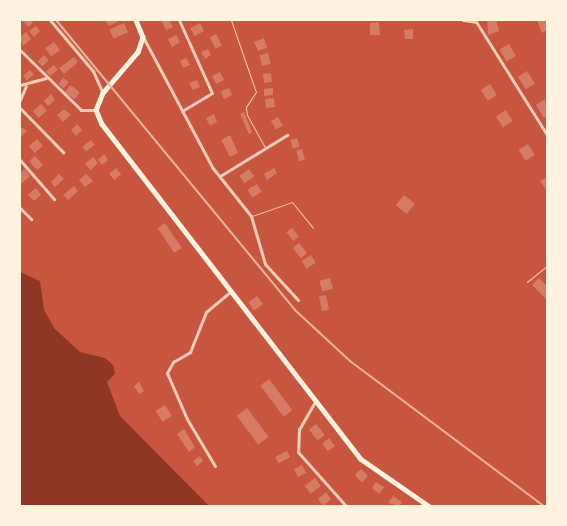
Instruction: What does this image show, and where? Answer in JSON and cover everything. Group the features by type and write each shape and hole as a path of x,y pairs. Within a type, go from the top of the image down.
{"main road":[{"path":"136,20 143,36 127,70 103,93 96,110 231,291 361,459 428,506"}],"street":[{"path":"50,20 93,71 103,93"},
{"path":"179,20 212,93 182,111"},
{"path":"462,20 475,21 547,136"},
{"path":"143,36 182,111 220,176 251,216 265,264 298,300"},
{"path":"20,50 46,78 81,110 96,110"},
{"path":"20,85 26,86 46,78"},
{"path":"20,100 26,86"},
{"path":"20,108 63,152"},
{"path":"220,176 287,135"},
{"path":"20,160 54,199"},
{"path":"20,208 31,219"},
{"path":"215,466 186,419 167,374 173,362 190,352 206,312 231,291"},
{"path":"316,400 299,429 298,452 346,506"}],"lane":[{"path":"231,20 256,92 246,108 247,115 266,148"},
{"path":"251,216 292,202 313,228"},
{"path":"527,282 547,266"}],"shaded area":[{"path":"20,272 40,281 44,310 55,329 80,352 105,358 113,365 115,374 107,382 120,416 209,506 20,506"}],"building":[{"path":"22,20 31,20 33,23 28,27"},
{"path":"105,20 116,20 117,22 109,26"},
{"path":"161,20 169,20 173,27 166,30"},
{"path":"487,20 496,20 499,31 488,35"},
{"path":"537,20 547,20 547,30 542,33"},
{"path":"379,22 380,35 370,35 370,23"},
{"path":"124,23 128,32 113,39 109,30"},
{"path":"200,23 204,31 194,36 190,28"},
{"path":"36,26 40,31 34,37 29,31"},
{"path":"413,29 413,39 405,39 404,30"},
{"path":"26,32 31,39 23,46 20,37"},
{"path":"216,34 222,46 216,49 210,37"},
{"path":"176,35 180,42 172,47 168,39"},
{"path":"264,38 267,48 258,51 254,42"},
{"path":"54,42 60,50 51,57 45,49"},
{"path":"509,44 516,56 506,62 499,50"},
{"path":"208,49 211,55 205,59 201,52"},
{"path":"268,53 271,64 262,66 259,55"},
{"path":"44,55 49,60 43,66 38,61"},
{"path":"74,57 78,62 64,74 59,68"},
{"path":"186,58 190,65 183,68 180,61"},
{"path":"54,65 58,70 50,76 46,71"},
{"path":"30,70 34,75 27,80 23,76"},
{"path":"527,71 535,84 526,90 518,77"},
{"path":"220,72 224,80 216,84 212,76"},
{"path":"271,73 272,82 264,83 263,74"},
{"path":"63,78 69,82 64,88 58,84"},
{"path":"197,80 200,87 193,90 189,83"},
{"path":"490,84 497,95 488,101 481,90"},
{"path":"70,85 80,92 75,99 65,92"},
{"path":"229,88 232,95 224,99 221,92"},
{"path":"273,88 273,95 264,96 264,89"},
{"path":"51,94 55,100 48,106 44,101"},
{"path":"274,98 275,107 266,108 265,99"},
{"path":"545,99 547,116 544,118 536,105"},
{"path":"41,104 47,111 39,118 33,111"},
{"path":"64,109 71,115 63,122 57,115"},
{"path":"506,110 513,121 503,127 496,116"},
{"path":"244,112 252,132 249,134 240,114"},
{"path":"214,114 217,122 210,126 206,118"},
{"path":"278,117 283,126 276,130 271,121"},
{"path":"77,124 82,130 76,136 71,130"},
{"path":"20,126 27,131 20,138"},
{"path":"230,135 238,153 230,157 221,140"},
{"path":"297,138 300,147 293,149 290,140"},
{"path":"37,139 43,146 35,153 29,146"},
{"path":"91,140 95,145 86,152 82,147"},
{"path":"528,144 535,155 526,161 519,150"},
{"path":"302,149 305,160 299,161 296,151"},
{"path":"104,154 108,160 102,165 98,160"},
{"path":"35,156 43,165 37,170 29,161"},
{"path":"93,157 98,163 91,170 85,164"},
{"path":"116,168 121,174 114,180 109,174"},
{"path":"274,168 277,173 267,180 264,174"},
{"path":"25,169 30,176 20,185 20,173"},
{"path":"249,169 254,176 245,183 239,176"},
{"path":"59,174 64,179 55,187 51,182"},
{"path":"86,174 93,181 85,187 79,180"},
{"path":"547,177 547,191 540,181"},
{"path":"257,184 262,192 252,197 248,190"},
{"path":"74,186 78,191 68,200 63,195"},
{"path":"36,188 41,195 34,201 28,195"},
{"path":"404,195 415,204 407,214 396,205"},
{"path":"165,223 182,248 174,253 158,228"},
{"path":"292,228 299,237 293,241 286,232"},
{"path":"299,243 307,253 301,258 293,248"},
{"path":"311,255 316,263 306,268 302,261"},
{"path":"330,278 333,289 322,291 319,281"},
{"path":"539,278 547,286 547,300 532,285"},
{"path":"326,295 329,310 322,311 319,296"},
{"path":"257,296 263,304 254,311 248,303"},
{"path":"269,379 292,410 284,417 260,386"},
{"path":"139,382 144,391 139,394 134,386"},
{"path":"165,405 172,416 163,422 156,411"},
{"path":"247,408 269,437 258,445 237,416"},
{"path":"316,424 325,435 318,441 309,430"},
{"path":"184,429 195,447 189,452 177,434"},
{"path":"329,438 335,446 328,451 322,444"},
{"path":"287,451 290,457 279,463 275,457"},
{"path":"200,456 203,461 197,466 193,461"},
{"path":"302,465 306,473 298,477 294,469"},
{"path":"361,469 368,476 362,482 355,475"},
{"path":"315,478 321,486 311,494 305,486"},
{"path":"376,482 384,487 379,494 372,488"},
{"path":"326,492 331,499 323,506 318,499"},
{"path":"393,496 402,502 399,506 388,503"}],"railway":[{"path":"56,20 296,311 350,361 544,506"}]}
